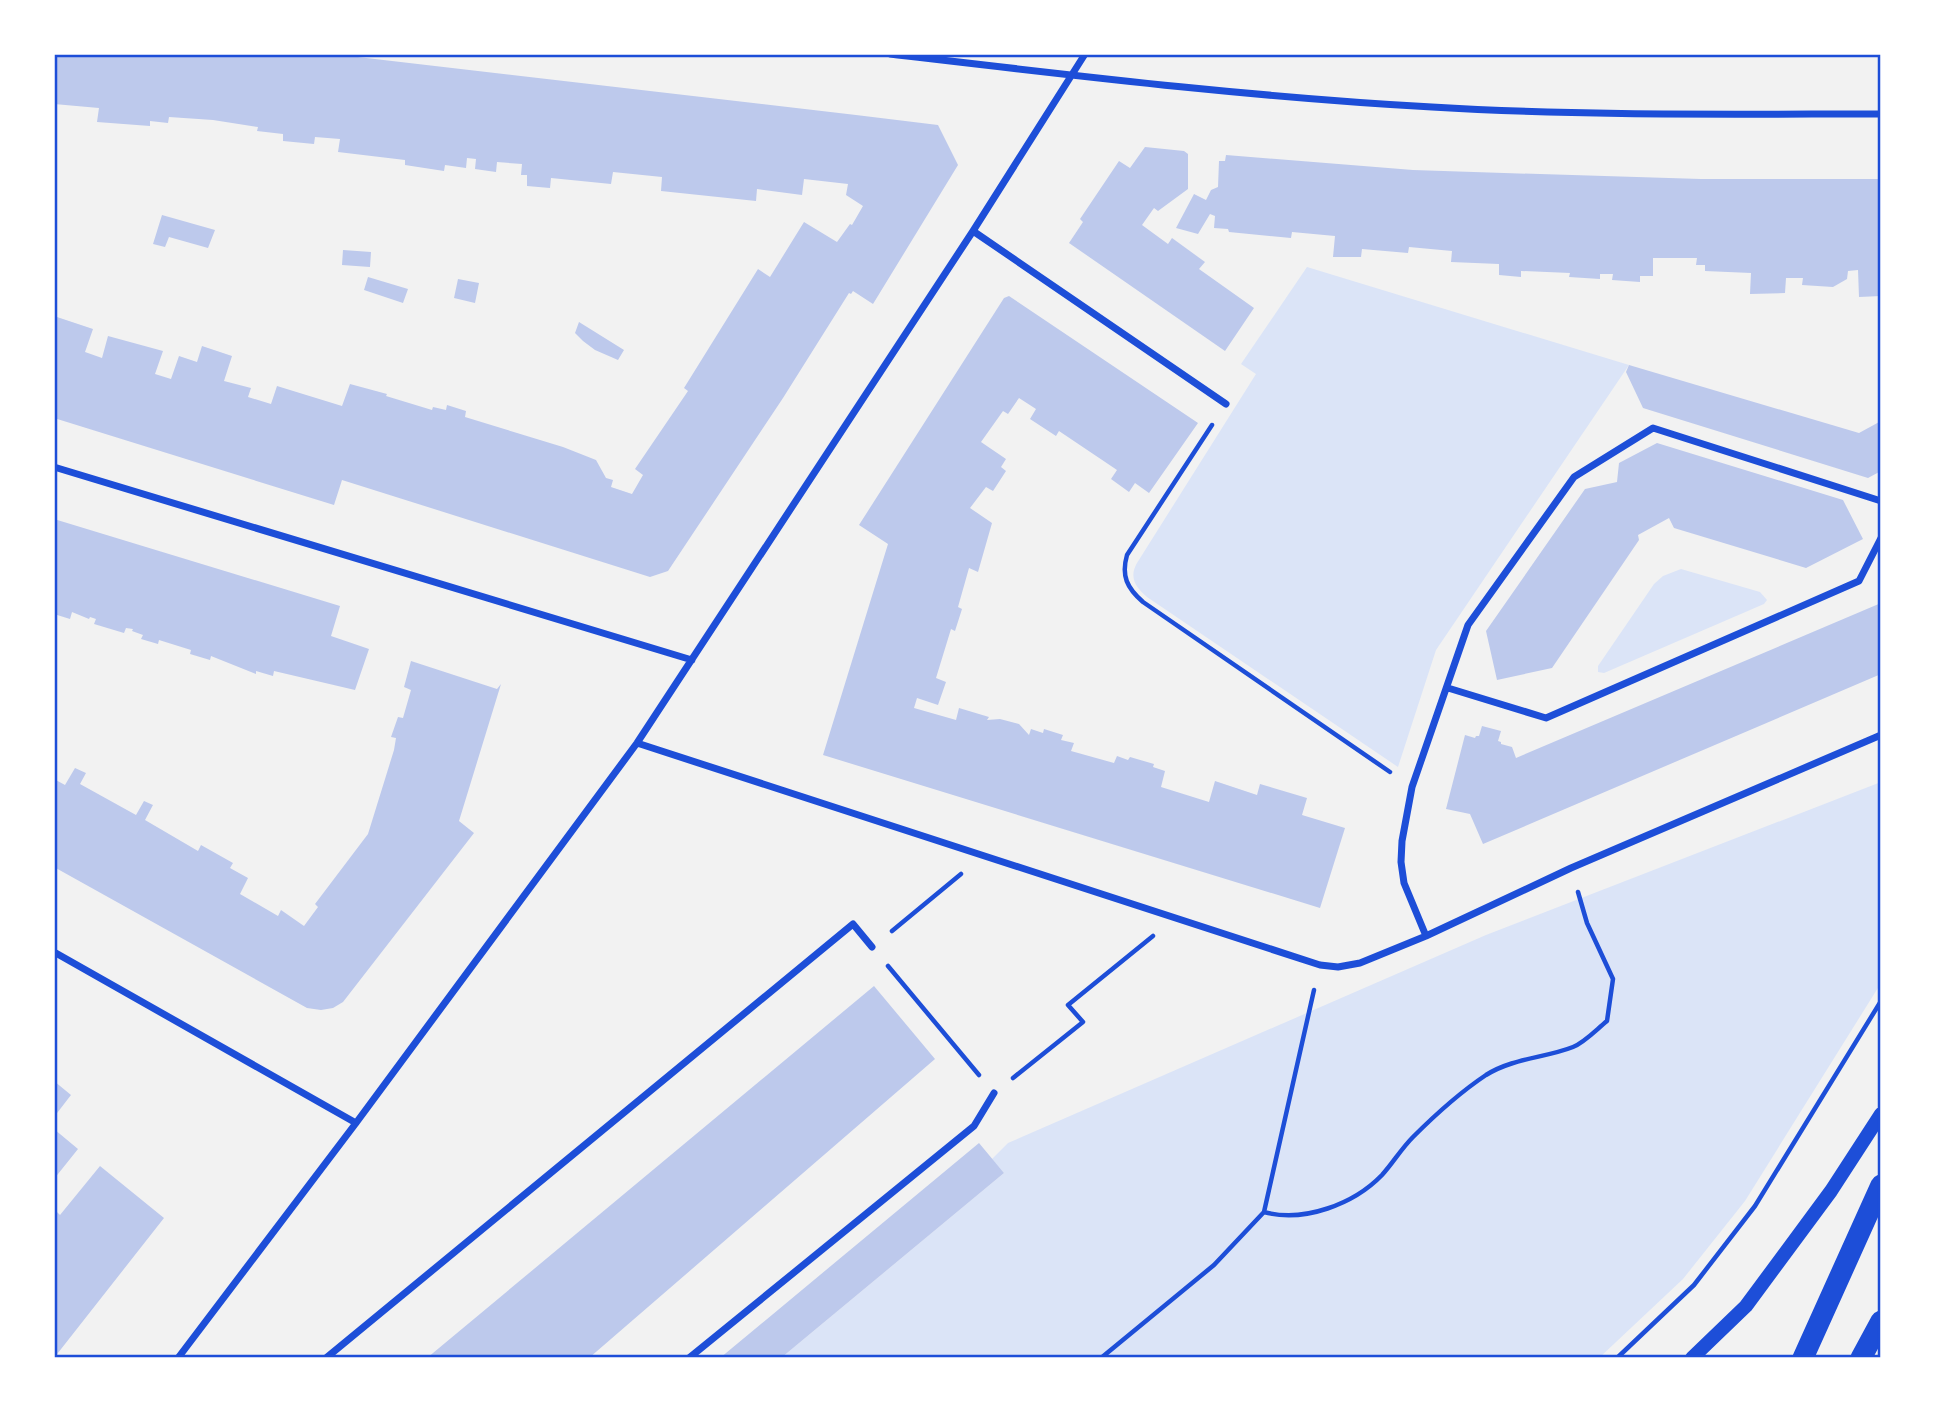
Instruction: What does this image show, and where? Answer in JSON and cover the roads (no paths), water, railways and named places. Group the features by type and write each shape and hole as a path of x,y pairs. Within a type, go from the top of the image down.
{"highway":[{"path":"1803,1358 1881,1185"},
{"path":"1861,1358 1881,1321"}],"main road":[{"path":"1692,1358 1746,1306 1831,1191 1881,1114"}],"street":[{"path":"890,54 1259,96 1434,108 1611,114 1881,114"},
{"path":"178,1358 637,743 973,231 1085,54"},
{"path":"973,231 1226,404"},
{"path":"1426,936 1404,883 1401,862 1412,787 1468,625 1574,477 1653,428 1881,501"},
{"path":"54,467 692,660"},
{"path":"1448,688 1546,718 1858,581 1881,538"},
{"path":"637,743 1320,965 1338,967 1360,963 1426,936 1571,868 1881,735"},
{"path":"326,1358 853,924 872,947"},
{"path":"54,952 356,1123"},
{"path":"690,1358 974,1126 994,1093"}]}
